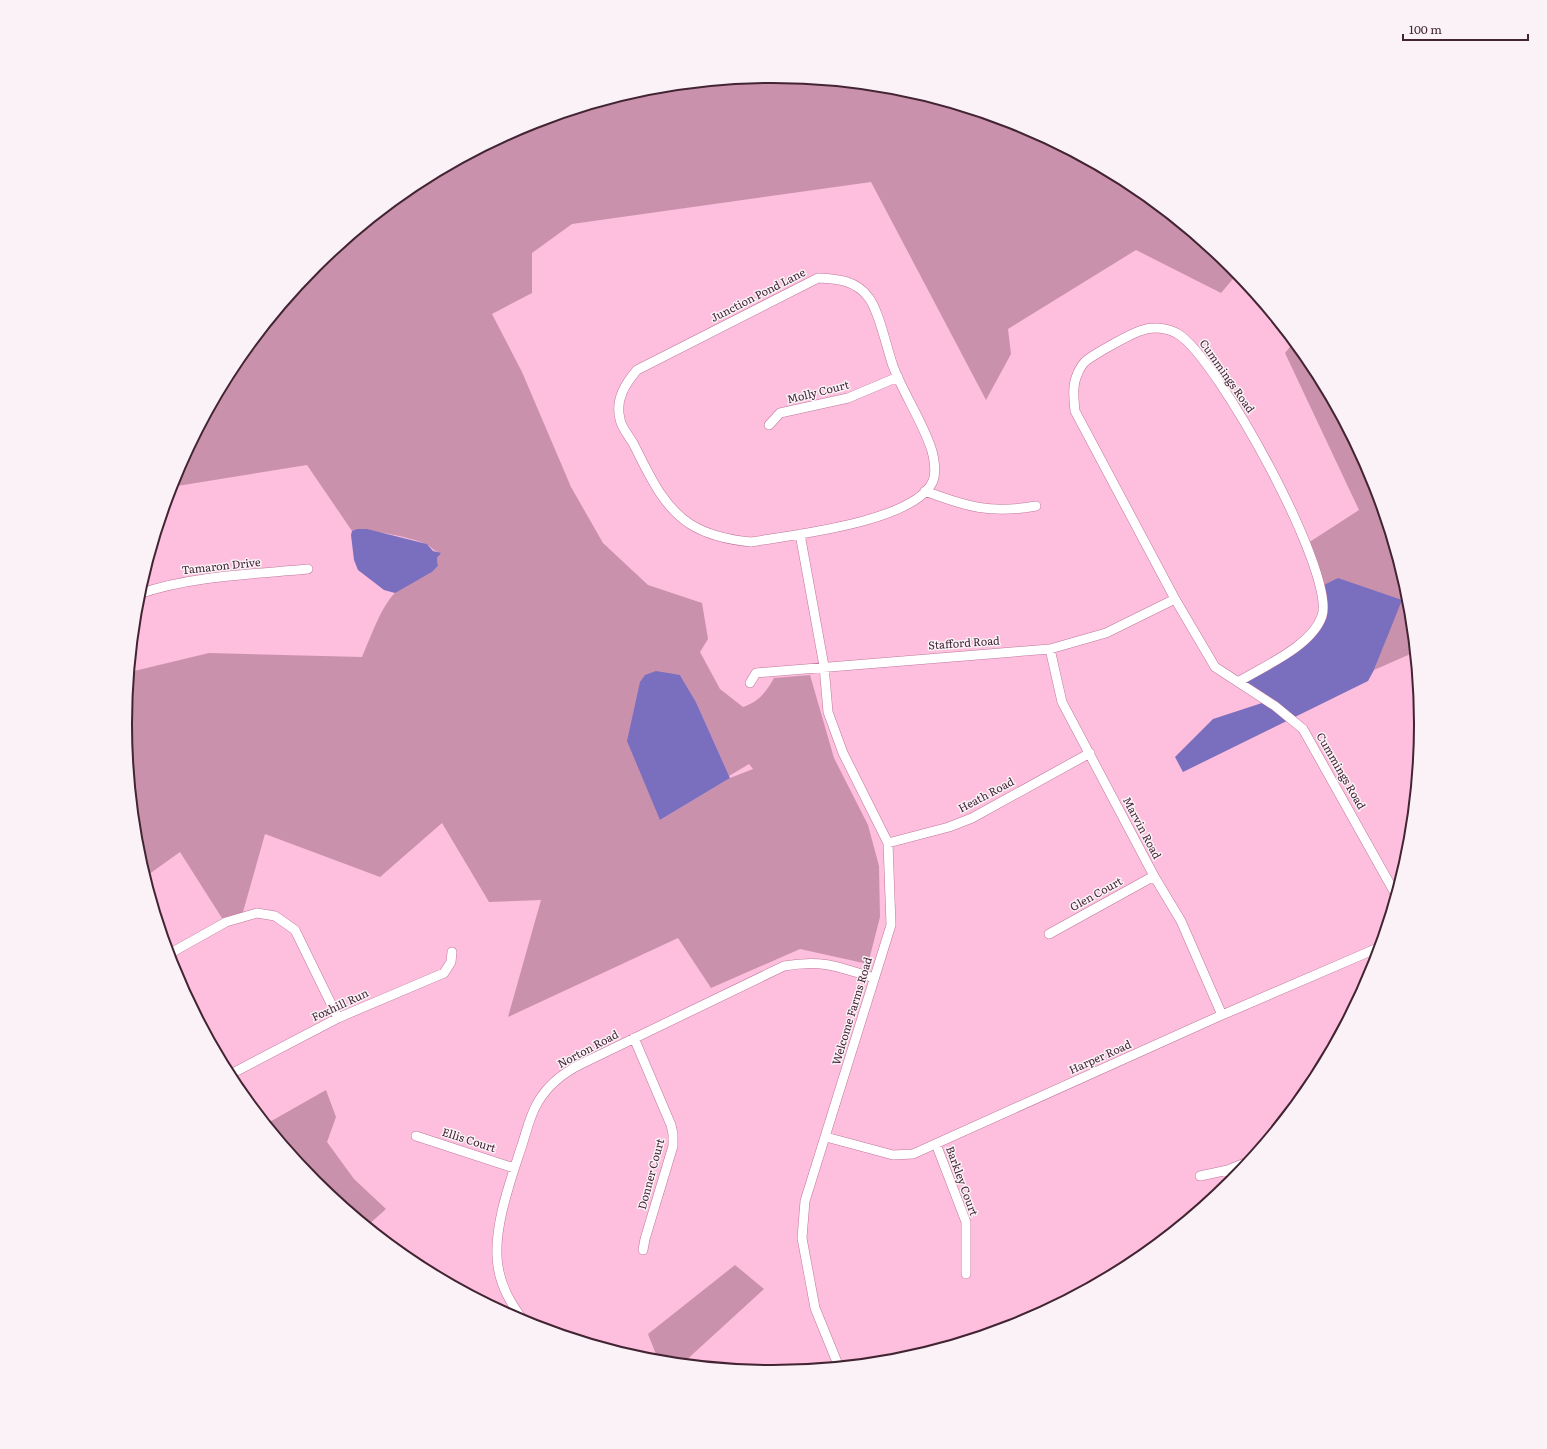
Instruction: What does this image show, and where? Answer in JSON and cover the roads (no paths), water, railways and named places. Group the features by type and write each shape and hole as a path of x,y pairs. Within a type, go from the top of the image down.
{"street":[{"name":"Junction Pond Lane","path":"818,278 840,279 852,283 858,286 870,298 898,377 932,451 934,470 933,481 925,491 905,508 877,518 800,534 751,542 732,540 712,534 690,524 673,510 661,495 620,420 619,398 626,382 637,370 818,278"},
{"name":"Cummings Road","path":"1238,682 1304,642 1315,631 1322,615 1323,597 1299,525 1268,462 1232,403 1193,345 1177,333 1159,328 1142,330 1086,361 1077,375 1073,394 1075,411 1175,599 1215,667 1291,718 1303,729 1393,890"},
{"name":"Molly Court","path":"769,425 780,413 848,398 898,377"},
{"path":"925,491 963,505 994,510 1015,510 1036,506"},
{"path":"800,534 824,666"},
{"name":"Tamaron Drive","path":"146,592 161,586 186,582 308,569"},
{"name":"Stafford Road","path":"750,683 756,673 824,666 1050,649 1106,633 1175,599"},
{"name":"Marvin Road","path":"1050,649 1062,702 1154,876 1181,921 1222,1015"},
{"name":"Welcome Farms Road","path":"824,666 828,712 843,753 888,842 891,925 805,1201 802,1238 815,1308 837,1363"},
{"name":"Heath Road","path":"888,842 949,827 972,818 1090,753"},
{"name":"Glen Court","path":"1049,934 1154,876"},
{"path":"174,951 226,922 257,913 274,916 295,930 338,1018"},
{"name":"Harper Road","path":"826,1137 893,1155 913,1154 1222,1015 1374,950"},
{"name":"Foxhill Run","path":"235,1072 338,1018 444,973 451,962 452,952"},
{"name":"Norton Road","path":"517,1312 503,1287 496,1254 499,1225 514,1168 533,1111 550,1086 575,1067 784,966 807,963 827,964 874,978"},
{"name":"Donner Court","path":"634,1038 673,1134 672,1146 644,1239 643,1250"},
{"name":"Ellis Court","path":"416,1136 514,1168"},
{"name":"Barkley Court","path":"936,1144 966,1222 966,1274"},
{"path":"1200,1176 1228,1170 1239,1166"},
{"path":"1228,1170 1230,1175"}]}
